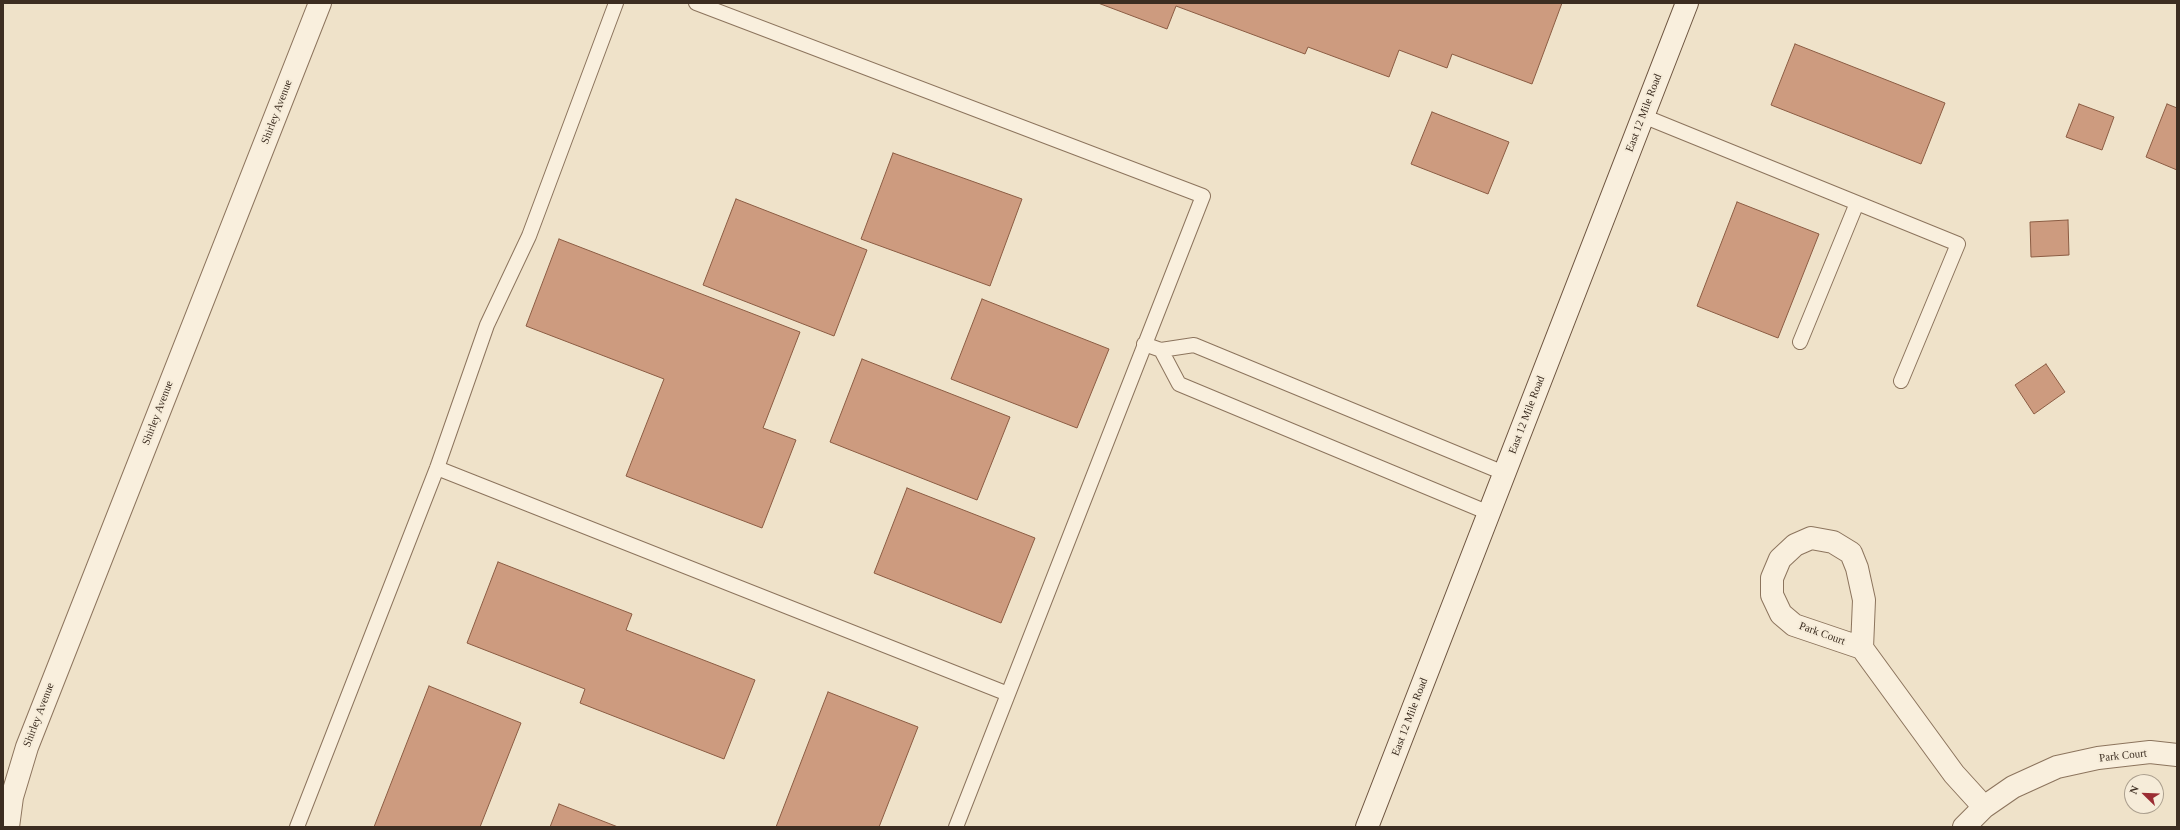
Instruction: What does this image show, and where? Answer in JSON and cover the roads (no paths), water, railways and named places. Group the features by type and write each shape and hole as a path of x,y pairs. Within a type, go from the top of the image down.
{"street":[{"name":"Shirley Avenue","path":"8,827 12,797 27,747 320,3"},
{"name":"East 12 Mile Road","path":"1367,827 1687,3"},
{"name":"Park Court","path":"1811,538 1833,542 1851,553 1857,568 1864,600 1862,648 1794,624 1781,614 1772,594 1772,578 1780,559 1794,545 1811,538"},
{"path":"1862,648 1954,774 1984,807"},
{"name":"Park Court","path":"1964,827 1984,807 2013,787 2057,767 2098,758 2150,752 2177,755"}],"lane":[{"path":"297,827 437,468 487,325 529,236 616,3"},
{"path":"696,3 1203,196 956,827"},
{"path":"1643,116 1958,244 1901,381"},
{"path":"1800,342 1856,203"},
{"path":"1144,344 1161,350 1194,345 1504,473"},
{"path":"1161,350 1179,384 1489,513"},
{"path":"437,468 1008,694"}]}
